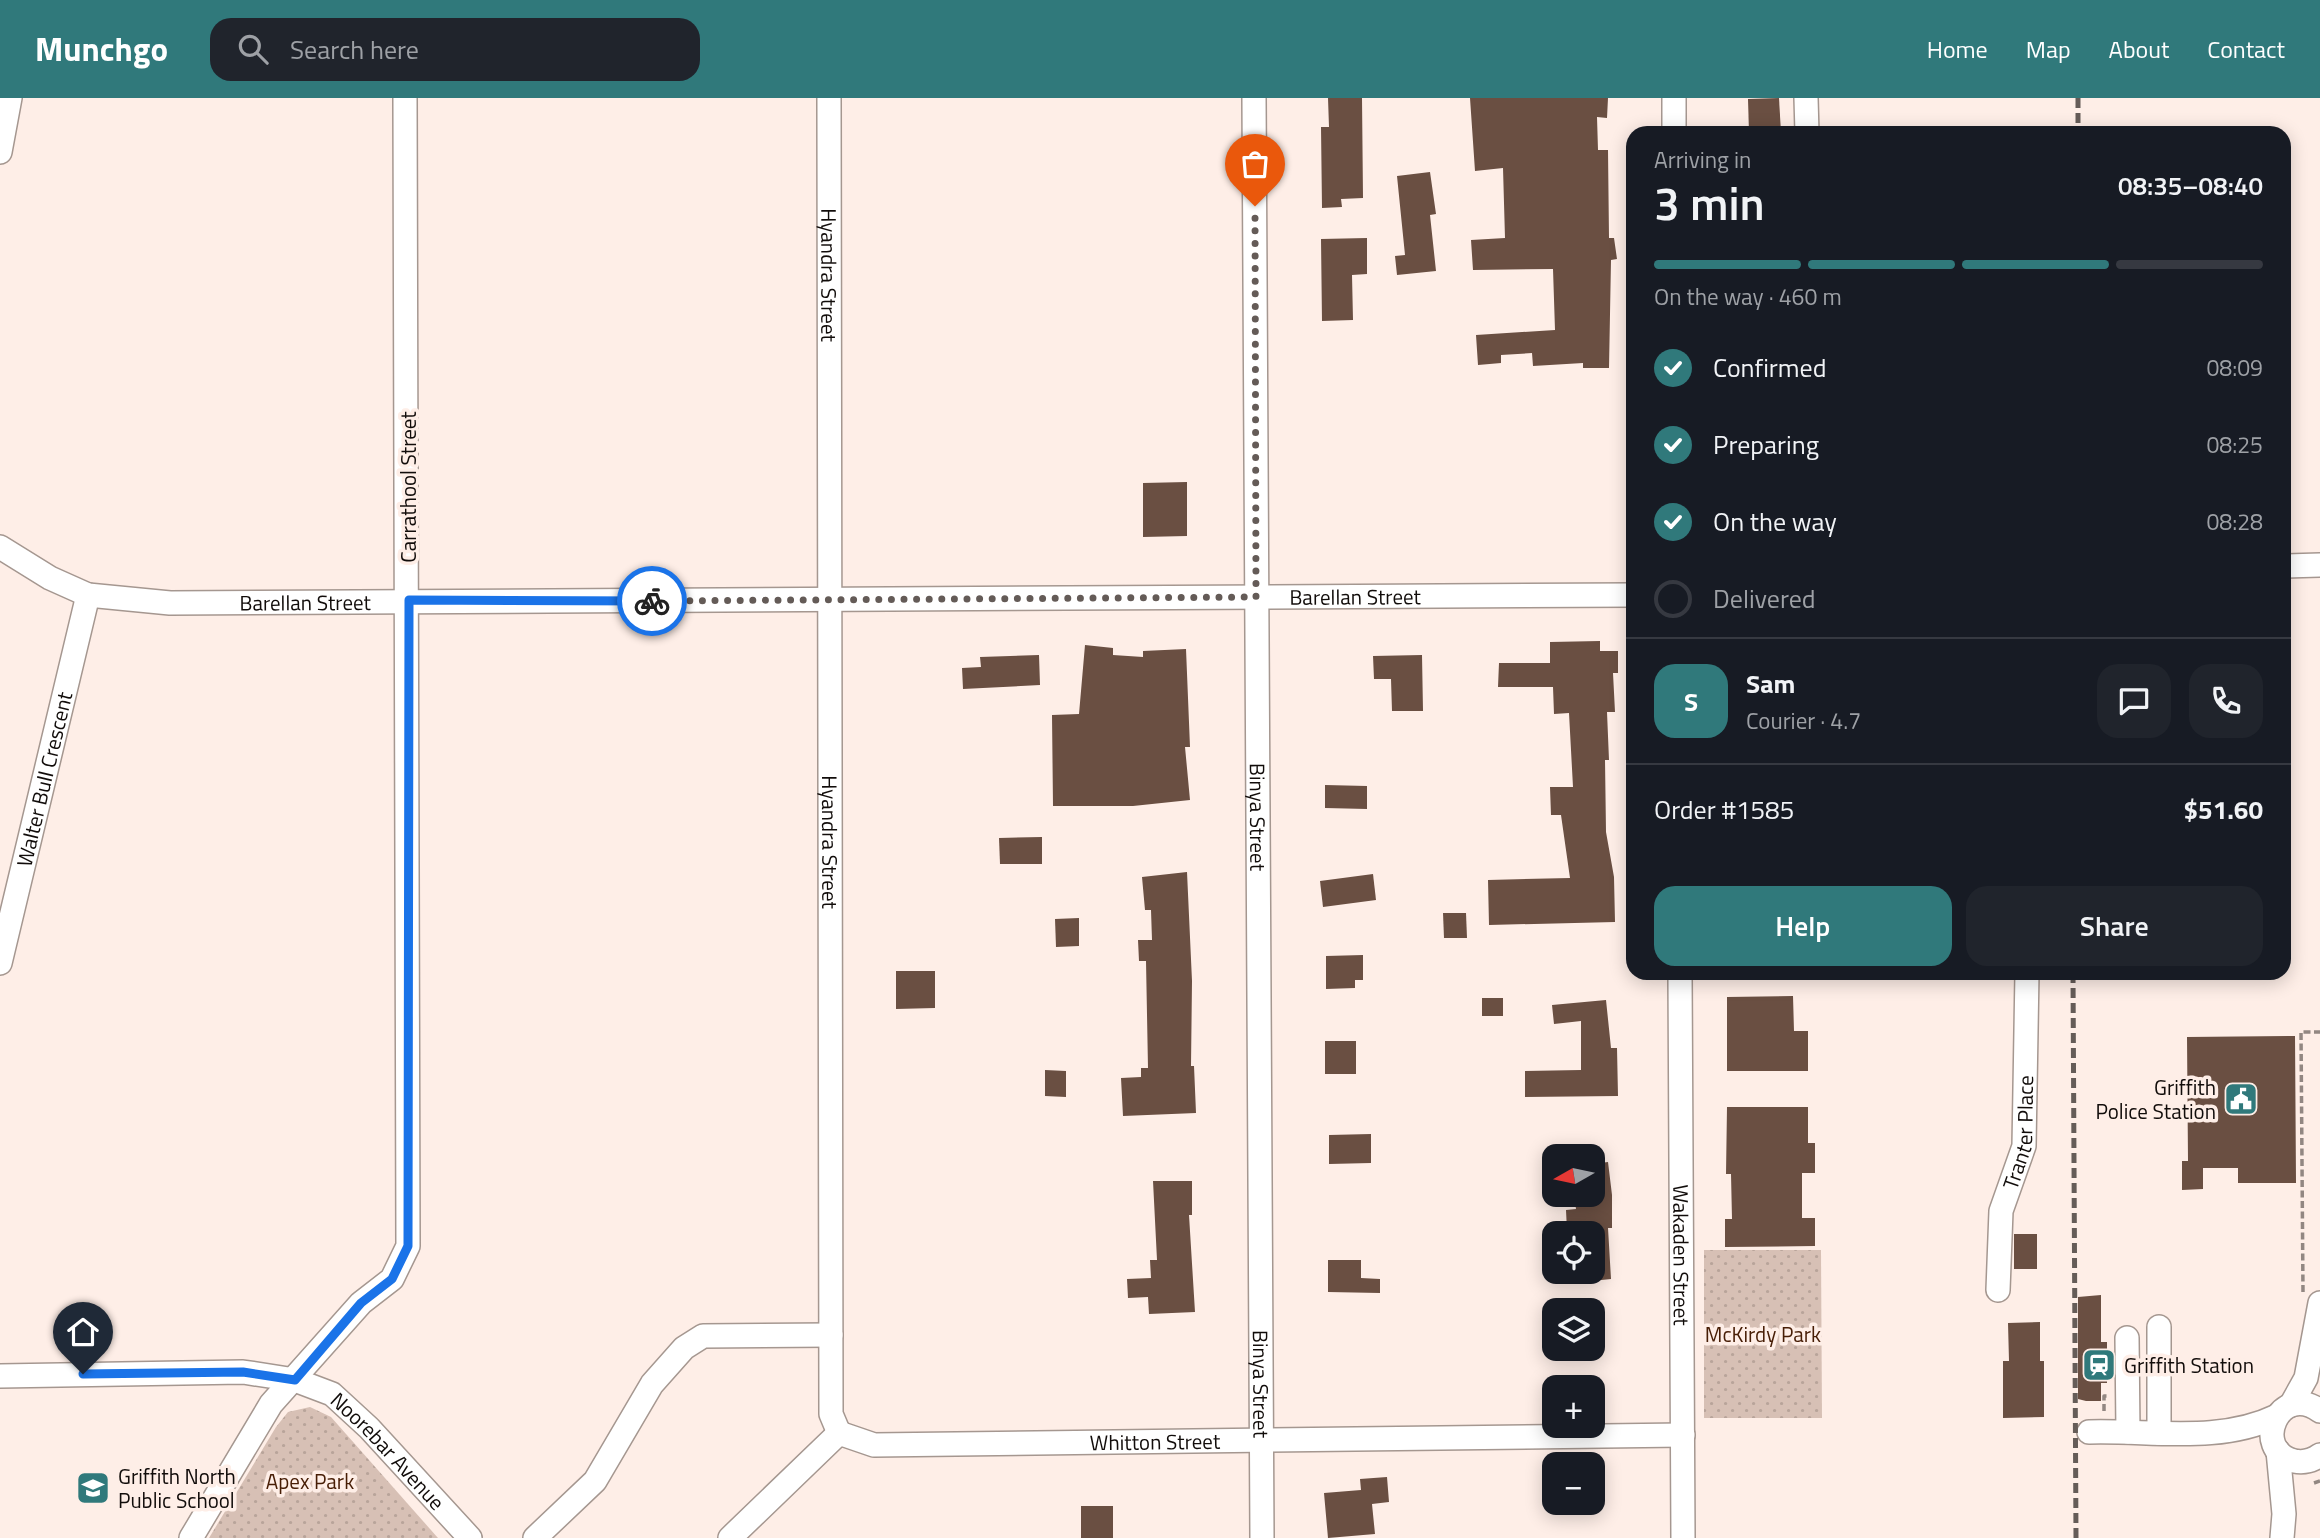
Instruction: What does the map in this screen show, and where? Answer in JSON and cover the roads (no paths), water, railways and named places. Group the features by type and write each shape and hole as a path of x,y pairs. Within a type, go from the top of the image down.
{"street":[{"path":"0,152 10,98"},
{"name":"Carrathool Street","path":"191,1538 271,1404 361,1303 392,1279 408,1246 409,600 405,98"},
{"name":"Hyandra Street","path":"830,98 831,1414 839,1433"},
{"name":"Binya Street","path":"1254,98 1262,1538"},
{"path":"1674,98 1674,126"},
{"path":"1806,98 1807,126"},
{"name":"Barellan Street","path":"0,547 50,578 88,595 170,603 1626,595"},
{"path":"2291,566 2320,565"},
{"name":"Walter Bull Crescent","path":"0,963 88,595"},
{"name":"Wakaden Street","path":"1680,980 1683,1538"},
{"name":"Tranter Place","path":"1998,1290 2001,1212 2024,1146 2027,980"},
{"path":"2282,1538 2284,1514 2277,1450 2272,1431 2308,1371 2311,1302"},
{"path":"2159,1327 2159,1433"},
{"path":"536,1538 595,1481 652,1384 684,1348 703,1336 831,1335"},
{"path":"2127,1338 2128,1432"},
{"name":"Noorebar Avenue","path":"0,1376 243,1372 295,1380 332,1394 369,1428 470,1538"},
{"path":"2127,1374 2159,1374"},
{"path":"2089,1432 2219,1433 2249,1427 2284,1410 2307,1404 2320,1411"},
{"path":"730,1538 839,1433"},
{"name":"Whitton Street","path":"839,1433 874,1445 1263,1438 1683,1435"},
{"path":"2219,1433 2277,1450 2295,1461 2318,1465"},
{"path":"2284,1514 2298,1484 2318,1465"}],"railway":[{"path":"2078,98 2078,126"},
{"path":"2073,980 2076,1538"}],"place":[{"name":"Griffith Police Station","path":"2241,1099"},
{"name":"Griffith Station","path":"2099,1365"},
{"name":"Griffith North Public School","path":"93,1488"}],"park label":[{"name":"McKirdy Park","path":"1763,1334"},
{"name":"Apex Park","path":"310,1481"}]}
